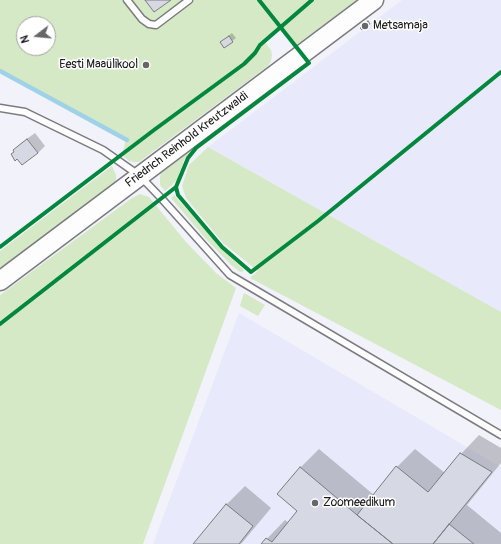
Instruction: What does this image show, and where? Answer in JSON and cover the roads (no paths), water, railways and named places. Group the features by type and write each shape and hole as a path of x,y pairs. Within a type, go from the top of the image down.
{"main road":[{"name":"Friedrich Reinhold Kreutzwaldi","path":"1,280 374,0"}],"lane":[{"path":"127,0 142,20 156,25 189,0"},
{"path":"0,108 25,112 103,150 140,176 230,276 501,435"}],"waterway":[{"path":"0,71 127,140"}],"place":[{"name":"Metsamaja","path":"365,26"},
{"name":"Eesti Maaülikool","path":"146,65"},
{"name":"Zoomeedikum","path":"315,503"}]}
